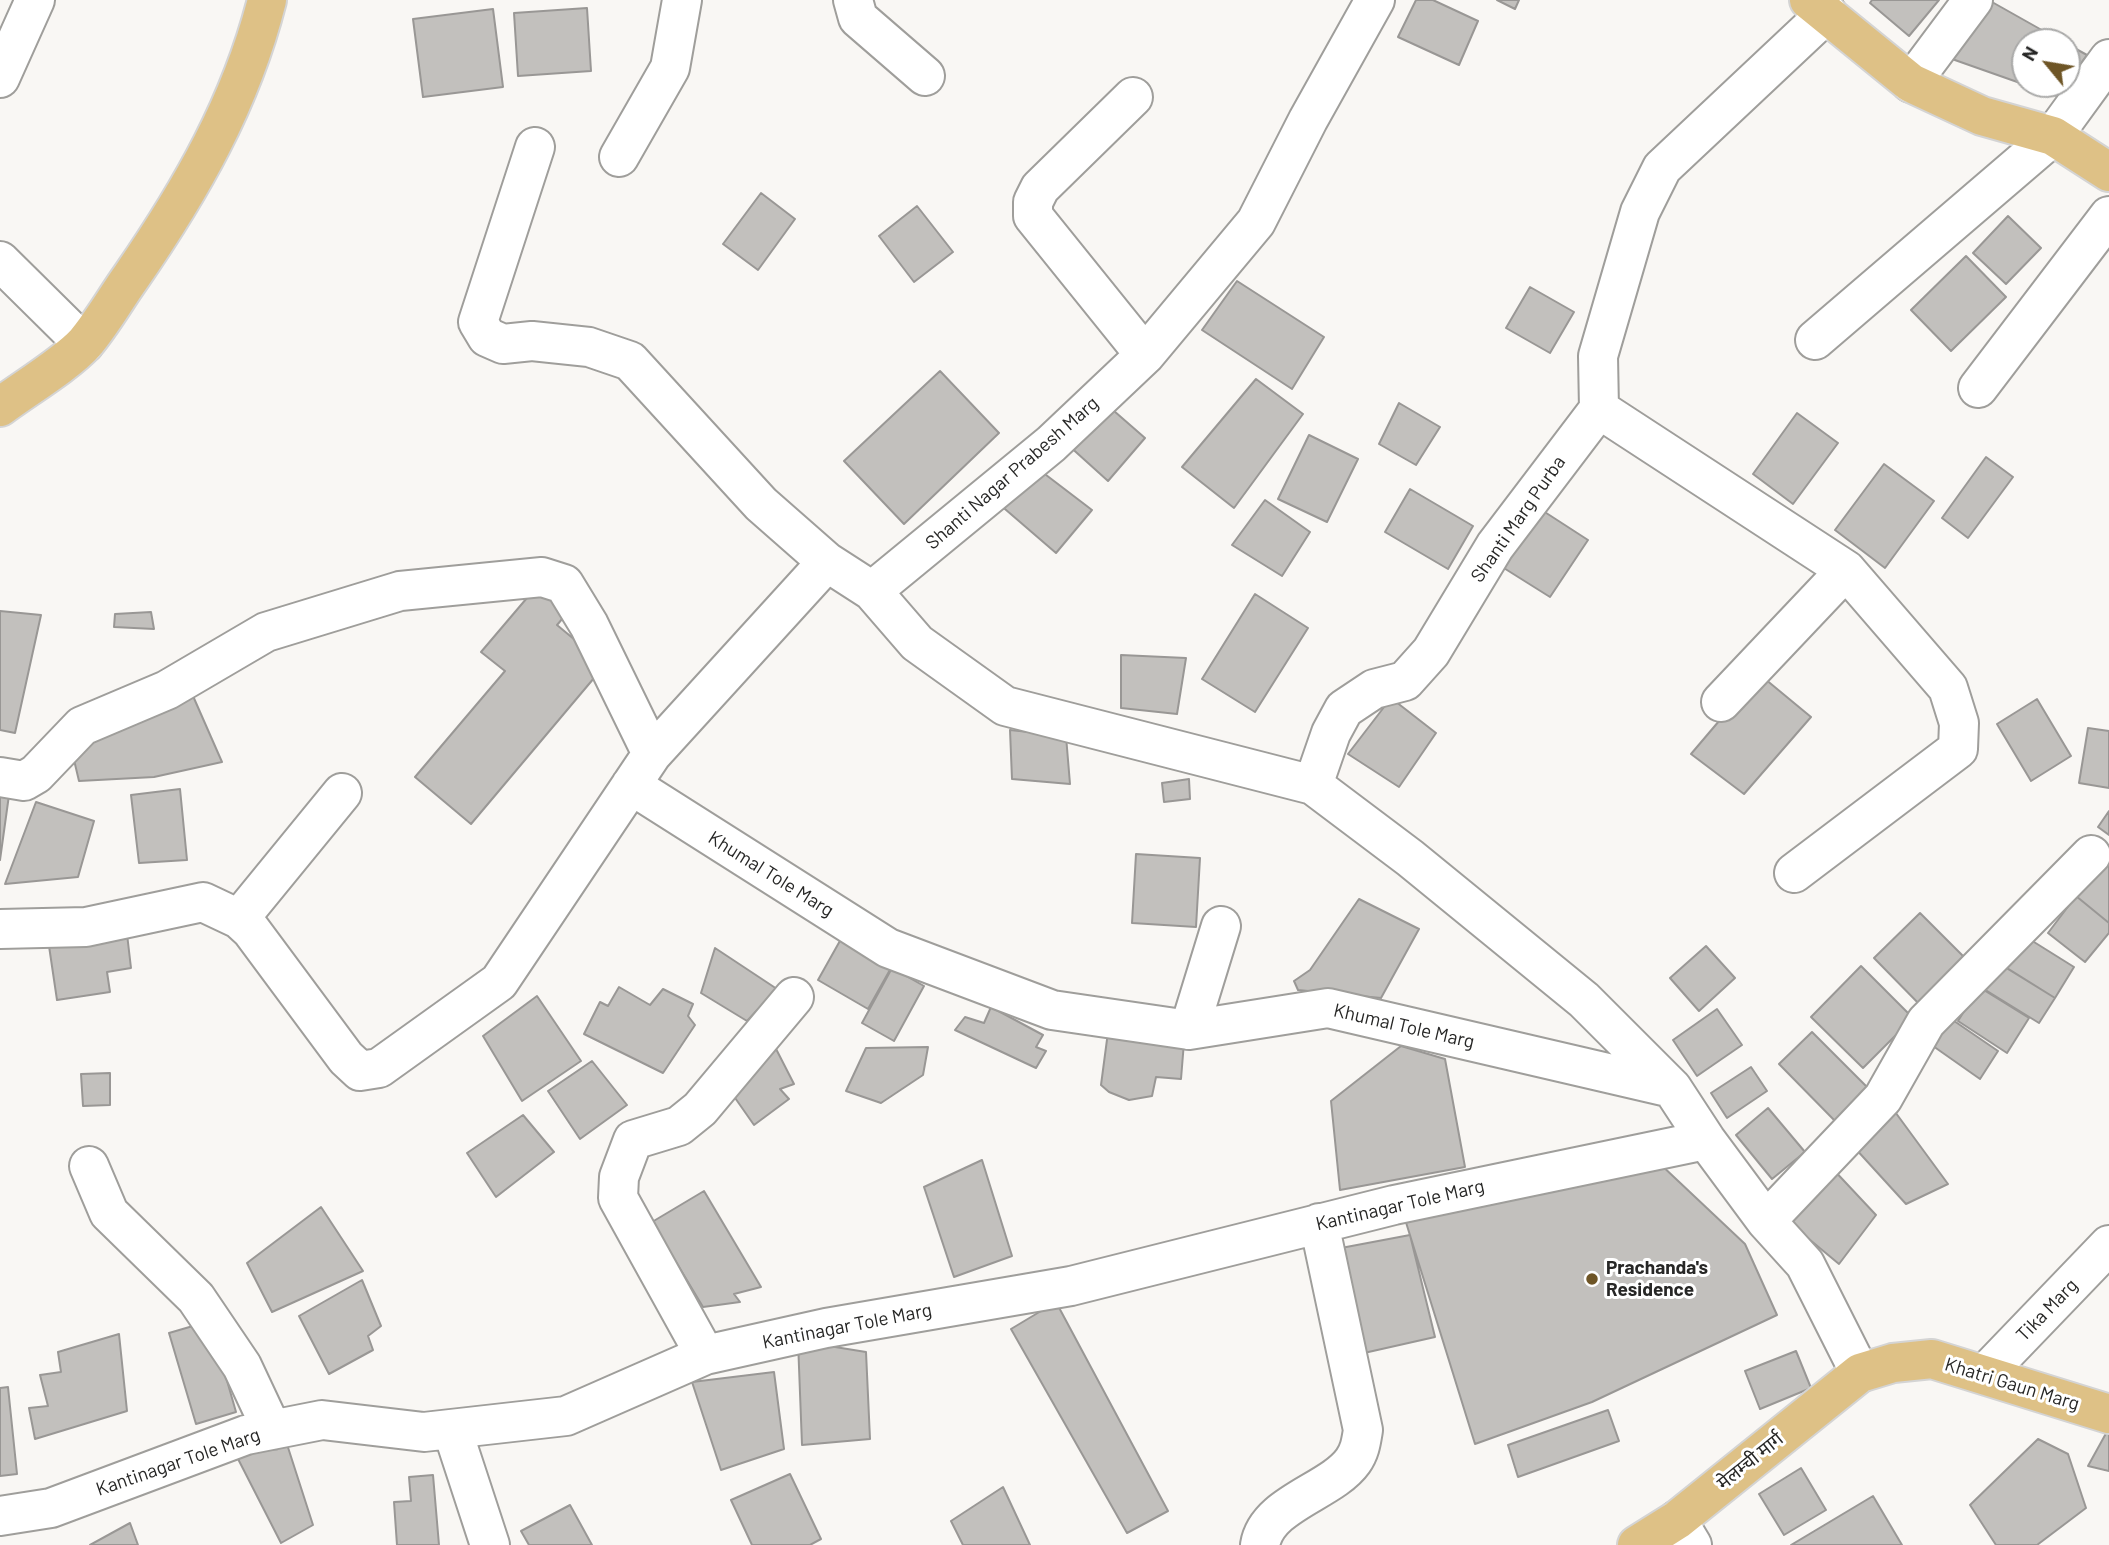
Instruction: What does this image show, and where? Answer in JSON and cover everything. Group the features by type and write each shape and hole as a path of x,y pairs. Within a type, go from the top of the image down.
{"main road":[{"path":"0,408 84,344 157,238 206,160 232,106 256,43 267,0"},
{"path":"1818,6 1911,83 1982,116 2053,136 2109,172"},
{"name":"Khatri Gaun Marg","path":"1860,1373 1893,1363 1932,1359 2109,1414"},
{"name":"मेलम्ची मार्ग","path":"1637,1545 1684,1532 1860,1373"}],"street":[{"path":"0,78 35,0"},
{"path":"619,157 670,68 682,0"},
{"path":"853,0 858,18 925,76"},
{"name":"Shanti Nagar Prabesh Marg","path":"872,591 1051,444 1145,355 1256,222 1308,120 1375,0"},
{"path":"1911,83 1973,0"},
{"path":"1794,873 1958,749 1959,723 1948,688 1846,570 1599,409 1598,356 1640,212 1661,168 1818,6"},
{"path":"1815,340 2053,136 2109,59"},
{"path":"1133,97 1040,188 1033,202 1033,216 1145,355"},
{"path":"535,147 478,322 487,337 503,344 532,341 589,347 629,361 761,504 827,562 872,591 917,643 1004,706 1313,785 1410,858 1584,1000 1672,1088 1706,1140 1766,1221 1805,1264 1860,1373"},
{"path":"1978,388 2109,216"},
{"path":"0,261 84,344"},
{"name":"Shanti Marg Purba","path":"1313,785 1331,733 1344,709 1374,689 1405,681 1431,652 1494,546 1599,409"},
{"path":"0,929 86,927 203,902 239,919 346,1058 360,1071 379,1068 499,982 652,754 827,562"},
{"path":"1721,702 1846,570"},
{"path":"0,777 24,780 36,775 82,726 167,690 266,632 400,591 542,577 564,584 589,625 652,754"},
{"name":"Khumal Tole Marg","path":"631,785 888,948 1052,1010 1189,1031 1328,1008 1672,1088"},
{"path":"239,919 342,793"},
{"path":"1766,1221 1883,1098 1926,1022 2091,855"},
{"path":"1189,1031 1222,926"},
{"path":"705,1355 618,1198 619,1177 634,1140 679,1126 700,1109 794,997"},
{"name":"Kantinagar Tole Marg","path":"0,1516 51,1508 246,1435 322,1420 424,1433 566,1416 705,1355 826,1328 1071,1286 1319,1223 1706,1140"},
{"path":"89,1166 109,1213 196,1298 242,1366 272,1430"},
{"path":"1259,1545 1273,1519 1351,1464 1360,1448 1363,1430 1319,1223"},
{"name":"Tika Marg","path":"1985,1374 2109,1245"},
{"path":"452,1429 490,1545"}],"building":[{"path":"1416,0 1433,0 1478,21 1459,65 1398,37"},
{"path":"1497,0 1519,0 1515,9"},
{"path":"1872,0 1939,0 1909,36 1870,3"},
{"path":"1992,2 2038,28 2011,28 2011,80 1952,59"},
{"path":"587,8 591,71 518,76 514,13"},
{"path":"493,9 503,87 423,97 413,19"},
{"path":"2081,52 2087,55 2081,63"},
{"path":"761,193 795,219 758,270 723,244"},
{"path":"917,206 953,252 914,282 879,236"},
{"path":"2008,216 2041,248 2006,284 1973,253"},
{"path":"1966,256 2006,297 1951,351 1911,310"},
{"path":"1237,281 1324,337 1292,389 1202,330"},
{"path":"1530,287 1574,312 1550,353 1506,328"},
{"path":"940,371 999,433 904,524 844,461"},
{"path":"1256,379 1303,414 1234,508 1182,467"},
{"path":"1399,403 1440,427 1416,465 1379,444"},
{"path":"1106,404 1145,438 1108,481 1067,444"},
{"path":"1797,413 1838,443 1793,504 1753,474"},
{"path":"1309,435 1358,459 1327,522 1278,499"},
{"path":"1986,457 2013,477 1968,538 1942,518"},
{"path":"1884,464 1934,501 1885,568 1835,530"},
{"path":"1033,465 1092,510 1056,553 991,497"},
{"path":"1410,489 1473,526 1448,569 1385,532"},
{"path":"1265,500 1310,532 1282,576 1232,545"},
{"path":"1537,507 1588,540 1550,597 1499,565"},
{"path":"538,585 569,611 557,625 605,665 471,824 415,777 505,671 481,652"},
{"path":"1255,594 1308,628 1255,712 1202,679"},
{"path":"0,611 41,615 15,733 0,730"},
{"path":"151,612 154,629 114,627 115,614"},
{"path":"1121,655 1186,658 1177,714 1121,708"},
{"path":"1759,674 1811,717 1744,794 1691,754"},
{"path":"193,696 222,762 154,777 79,781 70,743"},
{"path":"1391,698 1436,733 1399,787 1348,754"},
{"path":"2037,699 2071,756 2031,781 1997,724"},
{"path":"2088,728 2109,731 2109,788 2079,783"},
{"path":"1010,730 1066,736 1070,784 1012,779"},
{"path":"1189,779 1190,799 1164,802 1162,783"},
{"path":"180,789 187,860 139,863 131,795"},
{"path":"0,795 9,795 0,860"},
{"path":"36,802 94,821 78,877 5,884"},
{"path":"2109,811 2109,835 2098,827"},
{"path":"1136,854 1200,858 1196,927 1132,923"},
{"path":"2109,858 2109,923 2076,896"},
{"path":"2076,896 2109,923 2109,933 2085,962 2048,933"},
{"path":"1359,899 1419,929 1381,998 1298,990 1294,981 1310,970"},
{"path":"1920,913 1971,964 1925,1010 1874,958"},
{"path":"2018,932 2074,967 2055,998 1999,963"},
{"path":"127,934 131,968 107,972 110,992 57,1000 49,946"},
{"path":"841,939 891,968 868,1009 818,980"},
{"path":"1706,946 1735,978 1699,1011 1670,978"},
{"path":"715,948 777,989 747,1021 701,993"},
{"path":"1995,961 2055,998 2039,1023 1979,986"},
{"path":"1861,966 1913,1018 1863,1068 1811,1017"},
{"path":"892,968 924,986 894,1041 862,1023"},
{"path":"619,987 650,1005 663,989 693,1004 688,1016 695,1025 663,1073 584,1034 600,1002 608,1006"},
{"path":"1979,987 2029,1018 2007,1053 1958,1021"},
{"path":"537,996 581,1061 522,1101 483,1036"},
{"path":"991,1007 1043,1035 1036,1047 1046,1051 1036,1068 955,1030 965,1017 984,1023"},
{"path":"1717,1009 1742,1045 1697,1076 1673,1040"},
{"path":"1941,1012 1998,1051 1980,1079 1923,1039"},
{"path":"1108,1032 1184,1042 1181,1079 1156,1077 1152,1096 1129,1100 1109,1092 1101,1085"},
{"path":"1812,1032 1869,1089 1836,1122 1779,1064"},
{"path":"773,1043 794,1084 780,1089 789,1099 754,1125 726,1085"},
{"path":"1401,1046 1445,1059 1465,1167 1340,1190 1331,1101"},
{"path":"928,1047 923,1075 881,1103 846,1091 866,1048"},
{"path":"592,1061 627,1105 580,1139 548,1091"},
{"path":"1751,1067 1767,1091 1727,1118 1711,1093"},
{"path":"110,1073 110,1105 83,1106 81,1074"},
{"path":"1890,1105 1948,1184 1906,1204 1854,1147"},
{"path":"1768,1108 1805,1152 1772,1179 1736,1135"},
{"path":"523,1115 554,1152 496,1197 467,1153"},
{"path":"982,1160 1012,1256 954,1277 924,1187"},
{"name":"Prachanda's Residence","path":"1658,1162 1745,1244 1777,1315 1592,1402 1475,1444 1404,1216"},
{"path":"1831,1167 1876,1215 1839,1264 1786,1220"},
{"path":"704,1191 761,1287 734,1294 740,1302 703,1307 652,1222"},
{"path":"321,1207 363,1271 272,1312 247,1263"},
{"path":"1410,1235 1435,1337 1364,1353 1341,1248"},
{"path":"362,1280 381,1326 368,1336 373,1350 329,1374 299,1316"},
{"path":"1056,1302 1168,1511 1127,1533 1011,1329"},
{"path":"210,1321 236,1412 196,1424 169,1333"},
{"path":"119,1334 127,1411 35,1439 29,1408 48,1406 40,1375 61,1372 58,1352"},
{"path":"798,1341 866,1352 870,1439 802,1445"},
{"path":"1796,1351 1811,1388 1760,1409 1745,1371"},
{"path":"774,1372 784,1449 721,1470 692,1382"},
{"path":"8,1387 17,1474 0,1476 0,1388"},
{"path":"1608,1410 1619,1441 1518,1477 1508,1445"},
{"path":"2109,1428 2109,1471 2088,1466"},
{"path":"284,1435 313,1525 281,1543 235,1453"},
{"path":"2038,1439 2068,1454 2086,1508 2037,1545 1996,1545 1970,1505"},
{"path":"1801,1468 1826,1510 1784,1535 1759,1494"},
{"path":"790,1474 821,1539 810,1545 752,1545 731,1500"},
{"path":"433,1475 439,1545 397,1545 394,1502 411,1501 409,1477"},
{"path":"1003,1487 1030,1545 963,1545 951,1521"},
{"path":"1873,1496 1902,1545 1791,1545"},
{"path":"570,1505 592,1545 529,1545 521,1531"},
{"path":"130,1523 138,1545 90,1545"}],"place":[{"name":"Prachanda's Residence","path":"1592,1279"}]}
